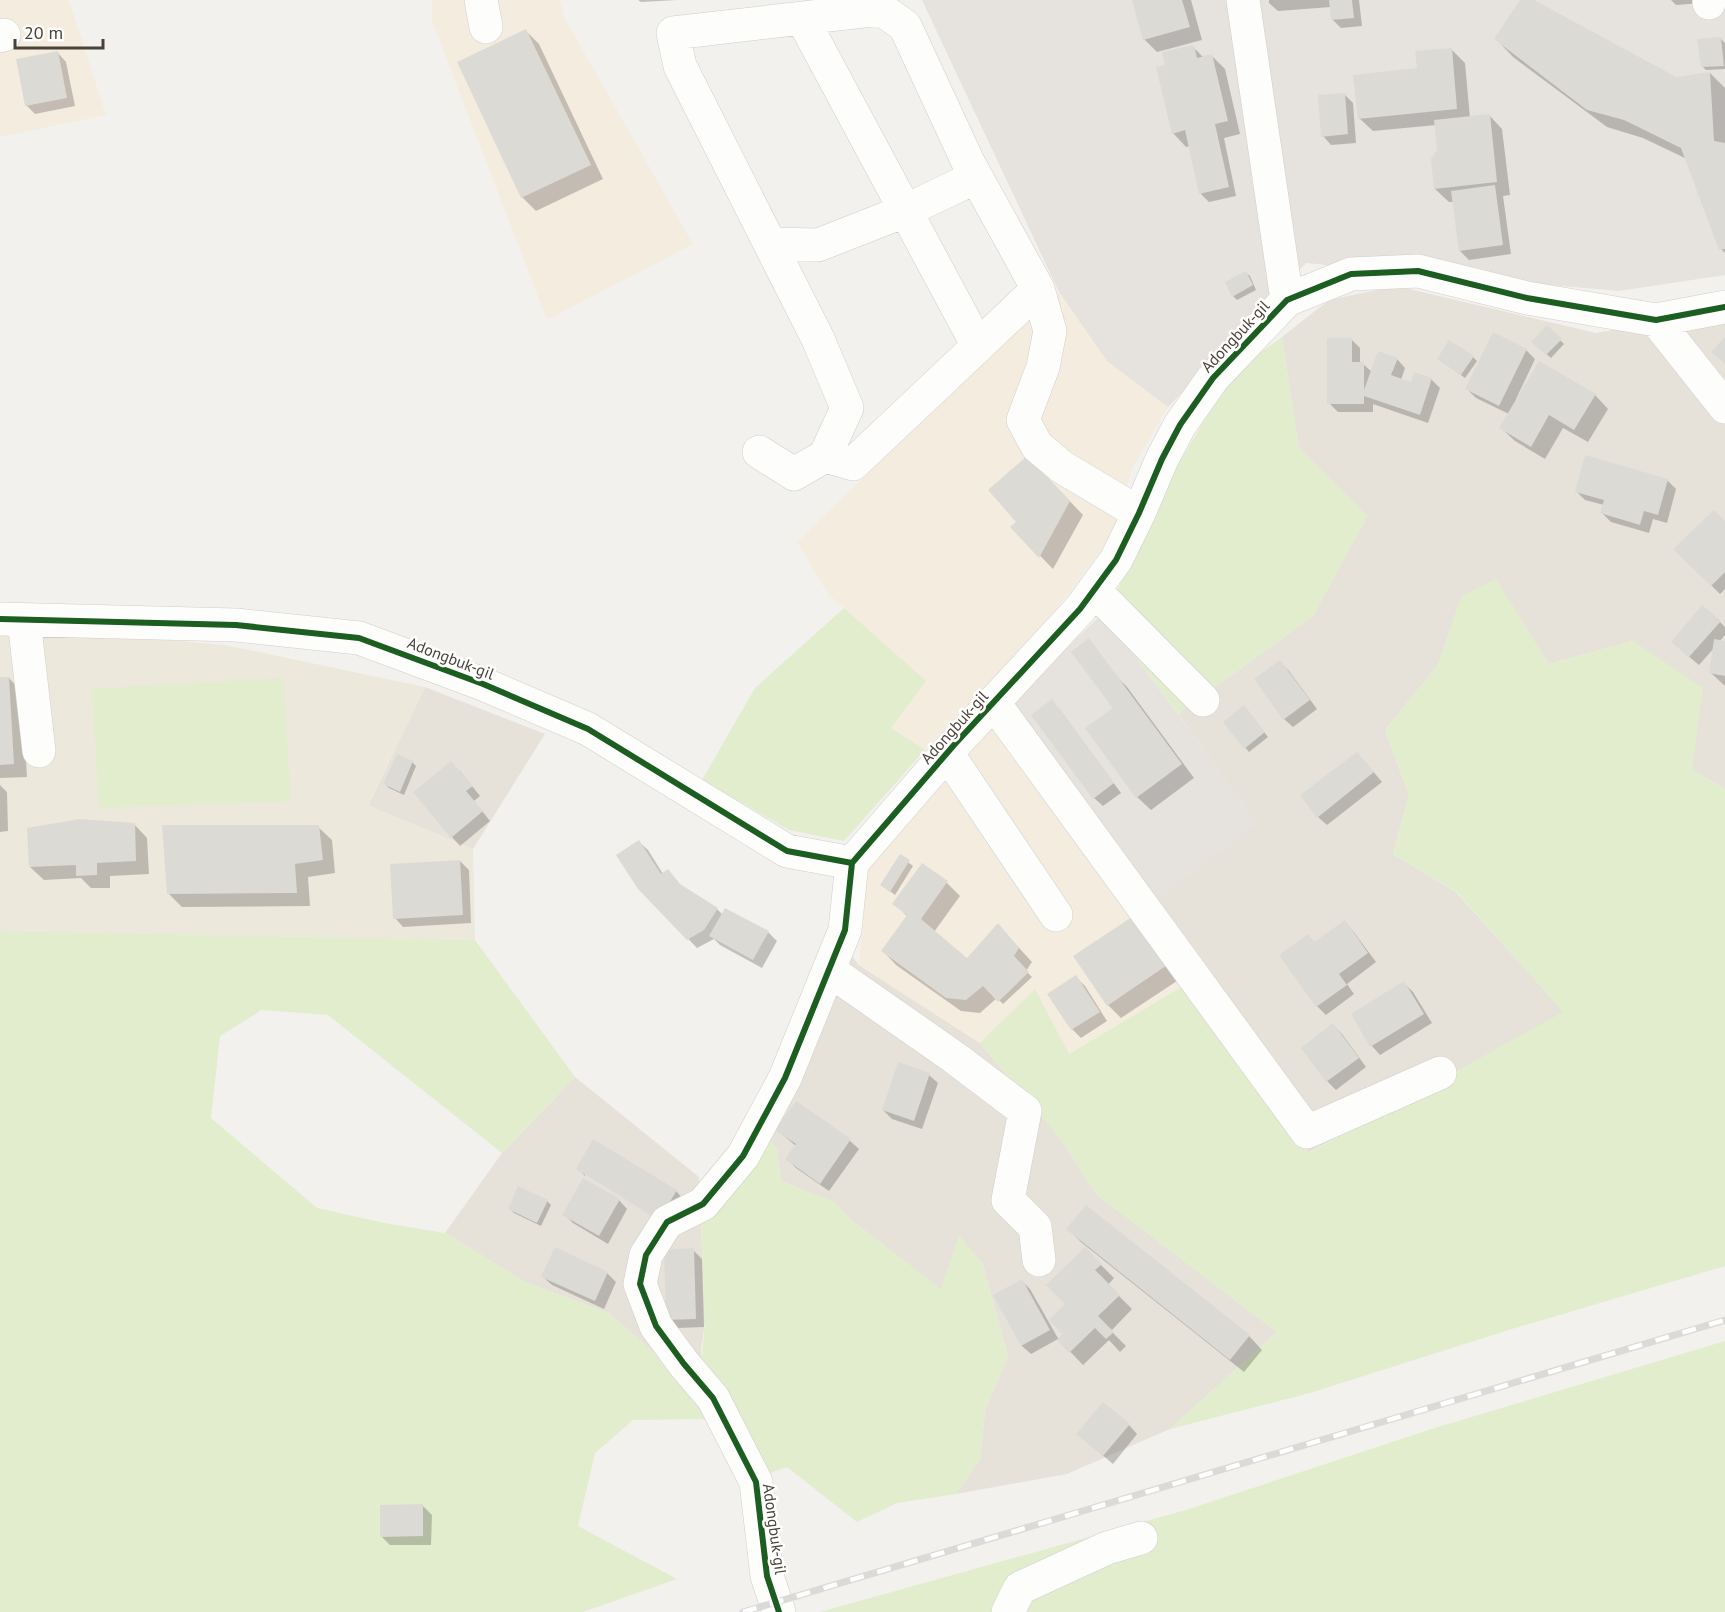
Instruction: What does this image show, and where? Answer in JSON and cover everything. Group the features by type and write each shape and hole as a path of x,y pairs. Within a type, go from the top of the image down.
{"street":[{"path":"1243,0 1287,300"},
{"path":"759,452 794,474 825,456 847,408 818,339 680,66 673,33 881,9 905,26 968,162 1038,289 1050,331 1042,367 1023,420 1037,446 1062,467 1139,513"},
{"path":"802,18 978,346"},
{"path":"770,244 818,244 905,211 976,177"},
{"name":"Adongbuk-gil","path":"779,1612 767,1576 756,1482 713,1398 656,1326 640,1284 646,1255 667,1222 703,1204 743,1156 786,1078 845,930 852,863 947,753 1080,609 1116,560 1180,425 1213,378 1287,300 1351,274 1418,271 1527,298 1656,320 1725,307"},
{"path":"825,456 853,464 1038,289"},
{"path":"1656,320 1725,407"},
{"path":"1094,590 1203,700"},
{"path":"12,620 39,751"},
{"name":"Adongbuk-gil","path":"12,620 236,625 359,638 483,684 588,729 787,851 852,863"},
{"path":"993,703 1307,1132 1440,1073"},
{"path":"947,753 1056,915"},
{"path":"829,970 955,1058 1025,1111 1008,1200 1035,1227 1039,1260"},
{"path":"1008,1612 1020,1587 1107,1548 1141,1538"}],"shaded area":[{"path":"0,0 69,0 106,115 0,137"},
{"path":"432,0 560,0 564,17 693,244 547,320 432,21"},
{"path":"922,0 1725,0 1725,275 1619,291 1306,263 1168,407 1107,361 1059,292"},
{"path":"1396,286 1596,333 1725,311 1725,789 1692,770 1633,641 1549,664 1462,596 1438,665 1385,730 1409,795 1393,854 1456,892 1564,1012 1308,1153 1210,970 1157,898 1257,823 1178,714 1313,616 1367,516 1299,448 1282,337 1329,300"},
{"path":"1059,292 1107,361 1168,407 1132,469 1116,530 1047,622 925,750 891,728 925,681 828,594 797,542 1009,336"},
{"path":"1103,613 1258,823 1157,898 1008,704"},
{"path":"0,625 225,645 425,687 368,805 473,849 475,940 2,931 0,928"},
{"path":"425,687 545,734 473,849 368,806"},
{"path":"1008,704 1210,970 1069,1054 1035,989 980,1043 859,965 868,870"},
{"path":"849,952 859,965 980,1043 1059,1137 1096,1194 1277,1332 1170,1429 1067,1474 956,1494 980,1459 985,1411 1008,1356 983,1265 959,1236 942,1290 850,1219 835,1203 781,1181 777,1147 765,1139"},
{"path":"575,1077 699,1177 705,1321 701,1349 705,1419 668,1365 609,1313 527,1283 445,1233 502,1153"}],"green space":[{"path":"1282,337 1299,448 1368,516 1313,616 1178,714 1103,613 1117,591 1164,489 1232,373"},
{"path":"1496,579 1549,664 1633,641 1703,688 1692,770 1725,789 1725,1266 1512,1329 1310,1393 1170,1429 1277,1332 1096,1194 1059,1137 980,1043 1035,989 1069,1054 1183,986 1309,1153 1563,1012 1457,892 1393,854 1409,795 1385,730 1438,665 1462,596"},
{"path":"844,608 926,681 891,728 925,750 844,841 789,830 702,780 755,688"},
{"path":"283,678 291,801 99,808 92,689"},
{"path":"0,928 2,931 475,940 575,1077 502,1153 328,1015 262,1010 220,1036 211,1118 317,1208 384,1223 445,1233 527,1283 609,1313 668,1365 705,1419 633,1420 595,1453 578,1526 677,1579 583,1612 0,1612"},
{"path":"765,1139 777,1147 781,1181 835,1202 850,1219 941,1289 959,1236 983,1265 1008,1356 985,1411 980,1459 956,1494 897,1503 857,1522 787,1467 770,1473 701,1365 705,1321 701,1223"},
{"path":"1725,1341 1725,1612 820,1612 1186,1510 1438,1427"}],"building":[{"path":"1132,0 1182,0 1190,27 1143,40"},
{"path":"1329,0 1352,0 1354,18 1331,20"},
{"path":"1520,0 1534,0 1676,77 1710,72 1714,141 1725,143 1725,249 1719,250 1681,148 1624,120 1587,110 1494,39"},
{"path":"526,29 591,165 521,198 457,62"},
{"path":"1721,37 1724,66 1701,67 1697,39"},
{"path":"1194,45 1197,58 1212,54 1228,121 1215,124 1229,187 1199,194 1185,130 1172,134 1156,67 1165,65 1162,52"},
{"path":"1452,48 1457,109 1358,119 1353,75 1417,68 1415,51"},
{"path":"58,51 67,98 25,106 16,59"},
{"path":"1345,93 1348,134 1321,137 1318,95"},
{"path":"1490,114 1497,182 1434,189 1431,159 1437,150 1434,120"},
{"path":"1495,185 1503,245 1459,251 1451,191"},
{"path":"1246,271 1253,285 1232,297 1225,282"},
{"path":"1547,325 1562,339 1546,355 1531,342"},
{"path":"1493,332 1527,349 1499,406 1465,389"},
{"path":"1725,337 1725,364 1711,352"},
{"path":"1327,338 1352,338 1352,362 1364,362 1364,390 1378,351 1398,358 1391,375 1411,382 1414,372 1432,378 1420,415 1364,396 1364,404 1327,404"},
{"path":"1449,340 1474,356 1461,375 1437,359"},
{"path":"1539,361 1596,394 1574,430 1549,415 1531,447 1499,428"},
{"path":"1585,455 1668,479 1658,515 1644,511 1640,525 1600,513 1604,500 1575,492"},
{"path":"1027,456 1070,501 1039,558 1010,527 1016,522 988,490"},
{"path":"1714,510 1725,521 1725,572 1711,586 1673,549"},
{"path":"1702,605 1721,621 1689,657 1671,642"},
{"path":"1089,638 1182,764 1136,798 1085,728 1113,708 1071,652"},
{"path":"1714,639 1725,641 1725,676 1709,673"},
{"path":"1280,660 1310,700 1283,720 1254,679"},
{"path":"0,677 9,677 14,764 0,765"},
{"path":"1052,699 1114,783 1093,799 1031,715"},
{"path":"1244,705 1265,732 1244,749 1223,722"},
{"path":"1357,752 1374,772 1317,818 1300,795"},
{"path":"397,754 413,761 400,792 383,784"},
{"path":"451,761 473,786 466,791 483,811 451,838 413,792"},
{"path":"80,819 135,823 136,861 97,863 97,875 76,876 76,865 29,867 27,828"},
{"path":"162,825 319,825 323,860 295,864 297,893 167,894"},
{"path":"639,840 661,874 668,869 680,884 718,908 704,930 687,940 638,889 616,855"},
{"path":"900,854 910,860 890,892 880,885"},
{"path":"460,860 463,915 393,919 390,864"},
{"path":"922,863 948,881 921,919 967,958 998,923 1019,948 1014,956 1029,972 998,1002 983,986 966,1000 946,998 881,951 907,915 892,904"},
{"path":"725,908 769,931 753,960 709,936"},
{"path":"1141,911 1173,961 1107,1006 1073,956"},
{"path":"1345,920 1368,953 1339,974 1347,985 1316,1007 1279,955 1308,934 1314,942"},
{"path":"1076,975 1100,1012 1071,1030 1047,994"},
{"path":"1404,981 1424,1014 1370,1047 1351,1014"},
{"path":"1333,1023 1359,1058 1326,1082 1301,1048"},
{"path":"898,1062 930,1073 914,1121 882,1110"},
{"path":"796,1101 851,1139 820,1184 785,1159 796,1144 775,1130"},
{"path":"593,1139 677,1190 659,1220 576,1169"},
{"path":"583,1178 620,1199 599,1236 562,1215"},
{"path":"518,1186 548,1200 537,1223 508,1209"},
{"path":"1086,1205 1250,1335 1230,1360 1066,1229"},
{"path":"555,1247 608,1272 595,1301 541,1277"},
{"path":"1085,1247 1102,1264 1095,1270 1120,1295 1098,1316 1114,1332 1106,1339 1095,1328 1069,1353 1057,1340 1062,1334 1049,1320 1065,1304 1046,1285"},
{"path":"694,1248 696,1319 666,1320 664,1250"},
{"path":"1022,1279 1050,1330 1021,1346 993,1295"},
{"path":"1103,1402 1130,1424 1103,1456 1076,1434"},
{"path":"423,1504 423,1536 380,1537 380,1505"}],"railway":[{"path":"743,1612 1725,1320"}],"cycle path":[{"path":"779,1612 767,1576 756,1482 713,1398 656,1326 640,1284 646,1255 667,1222 703,1204 743,1156 785,1078 845,930 852,863 954,745 1080,609 1116,560 1180,425 1213,378 1287,300 1351,274 1418,271 1527,298 1656,320 1725,307"},
{"path":"0,619 236,625 359,638 483,684 588,729 787,851 852,863"}]}
